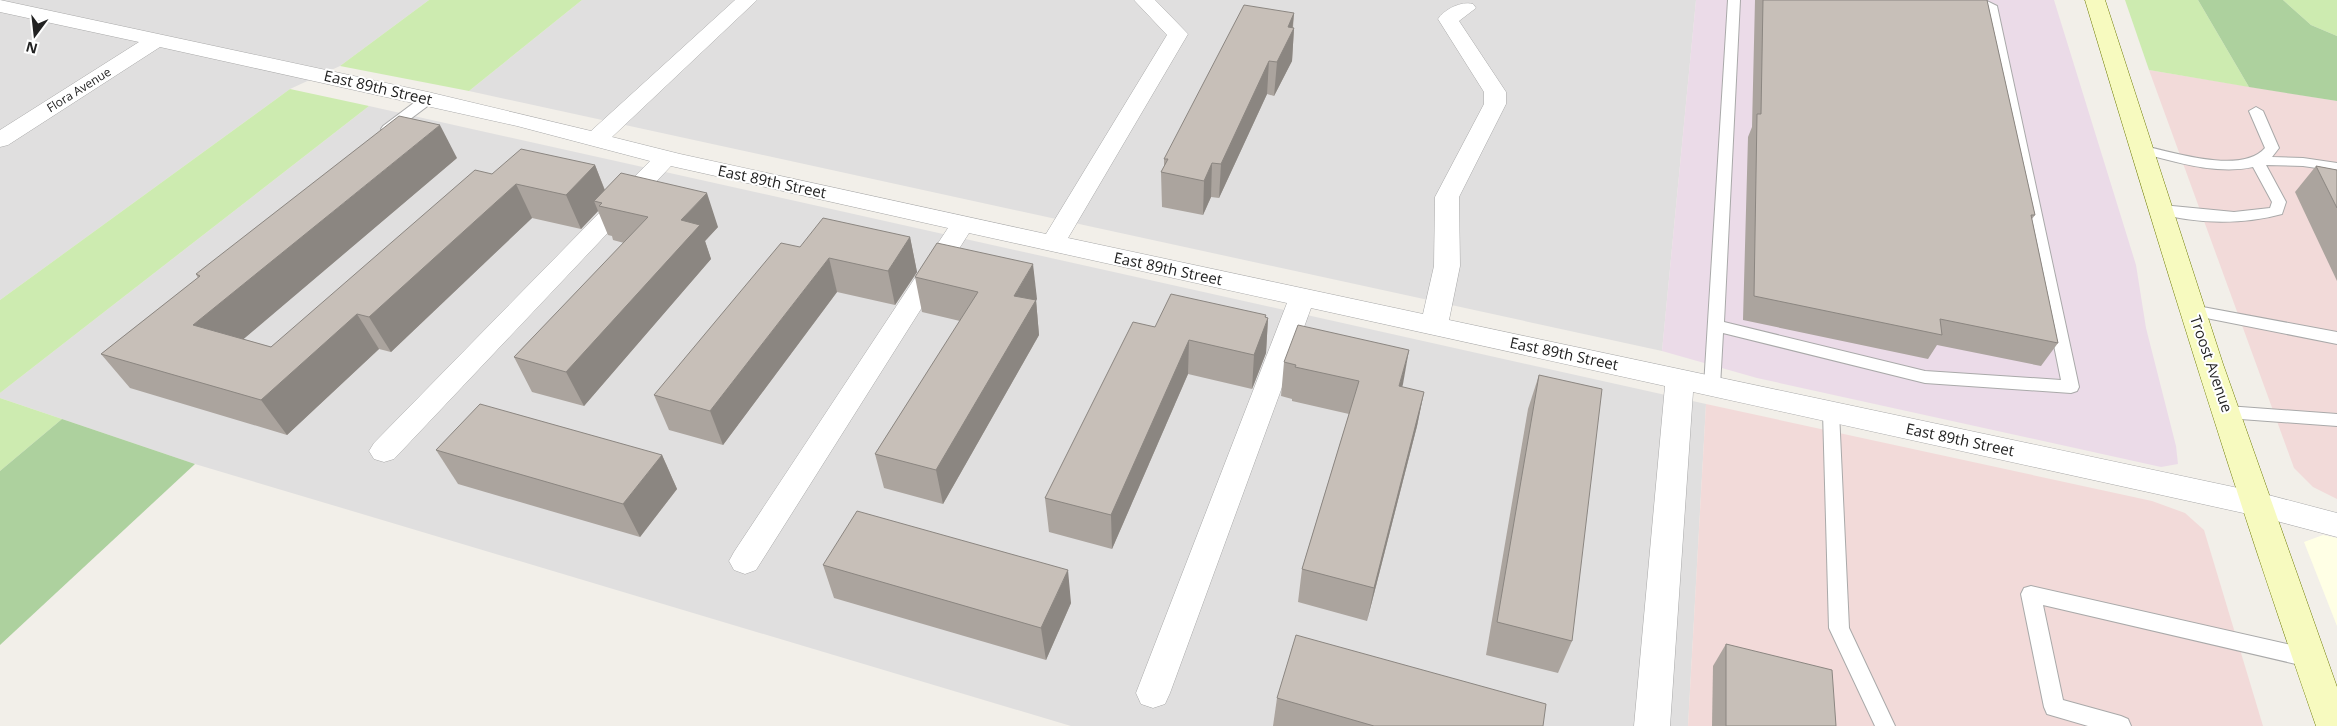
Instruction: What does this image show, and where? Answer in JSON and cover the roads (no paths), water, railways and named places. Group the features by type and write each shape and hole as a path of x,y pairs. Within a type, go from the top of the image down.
{"main road":[{"name":"Troost Avenue","path":"2096,0 2192,310 2309,658 2334,726"}],"street":[{"path":"596,139 747,0"},
{"path":"1052,244 1178,34 1144,0"},
{"name":"East 89th Street","path":"0,6 428,99 596,139 666,158 1052,244 2257,504 2337,525"},
{"path":"1434,326 1447,266 1447,197 1495,104 1494,92 1448,19 1466,8"},
{"name":"Flora Avenue","path":"0,140 157,40"},
{"path":"384,451 666,158"},
{"path":"744,561 963,224"},
{"path":"1153,693 1302,298"},
{"path":"1652,726 1680,379"}],"lane":[{"path":"1712,386 1734,0"},
{"path":"1716,326 1925,377 2070,387 1991,6 1974,0"},
{"path":"379,136 428,99"},
{"path":"2256,111 2272,148 2270,153 2257,161"},
{"path":"2141,149 2218,165 2257,161 2302,162 2337,167"},
{"path":"2162,210 2238,217 2265,215 2277,211 2280,202 2257,161"},
{"path":"2192,310 2337,338"},
{"path":"1831,412 1839,628 1885,726"},
{"path":"2227,412 2337,420"},
{"path":"2121,726 2054,707 2031,594 2309,658"}]}
